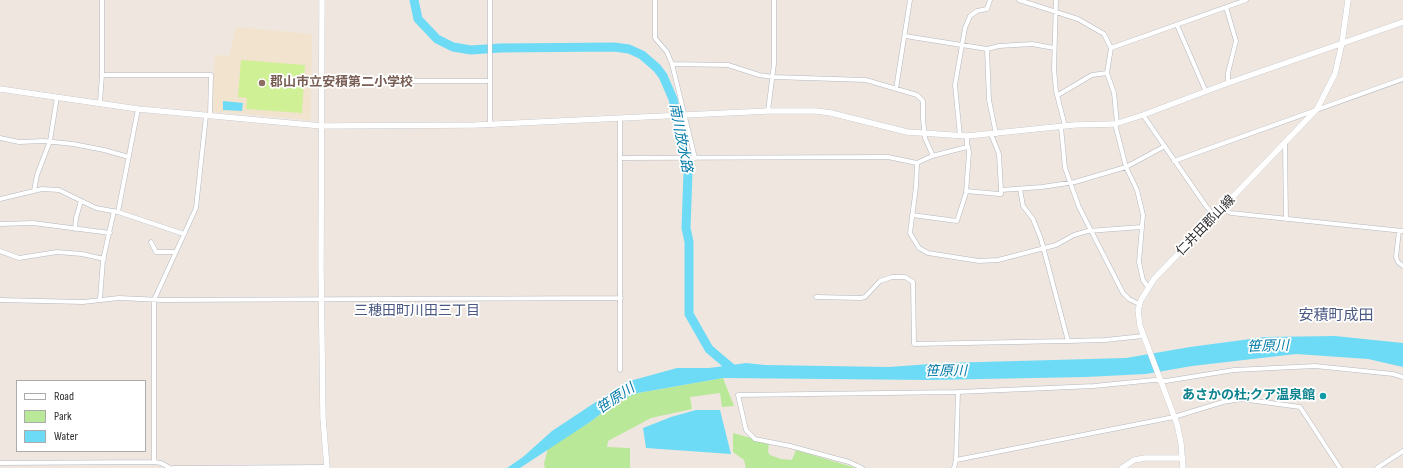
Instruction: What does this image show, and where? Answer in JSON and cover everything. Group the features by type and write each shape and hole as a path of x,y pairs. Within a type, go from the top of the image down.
{"street":[{"path":"100,102 102,75 102,0"},
{"path":"173,468 327,467 323,418 321,300 322,0"},
{"path":"490,0 490,124"},
{"path":"655,0 655,38 666,49 672,64 695,158"},
{"path":"768,111 773,77 774,0"},
{"path":"896,88 910,0"},
{"path":"960,136 954,88 961,46 970,16 977,11 987,9 990,0"},
{"path":"1019,0 1078,19 1102,31 1110,48 1107,72 1114,93 1116,123 1126,167 1137,190 1143,215 1139,262 1143,280 1148,287"},
{"path":"1056,0 1054,48 1056,88 1063,127 1065,165 1079,207 1123,293 1129,299 1139,304 1139,320 1144,338 1179,432 1183,468"},
{"path":"1232,0 1232,5"},
{"path":"1110,48 1246,0"},
{"name":"仁井田郡山線","path":"1139,304 1148,287 1317,109 1335,74 1342,44 1348,0"},
{"path":"1226,7 1236,41 1228,73 1228,83"},
{"path":"0,89 100,102 138,109 322,126 490,124 768,111 831,113 889,129 925,134 967,136 1116,123 1143,115 1228,83 1403,22"},
{"path":"1177,24 1206,92"},
{"path":"905,36 987,49 998,46 1032,44 1054,48"},
{"path":"966,191 1001,194 1002,190 999,154 993,134 989,100 987,49"},
{"path":"672,64 728,65 759,75 773,77 859,80 896,88 917,96 922,100 924,106 923,119 926,142 933,156"},
{"path":"1058,95 1094,74 1107,72"},
{"path":"102,75 211,75 198,202 195,213 175,252 154,300 154,462"},
{"path":"1174,161 1403,79"},
{"path":"322,81 490,80"},
{"path":"34,191 37,175 50,141 57,96"},
{"path":"100,299 104,259 129,157 138,109"},
{"path":"1143,115 1174,161 1215,217"},
{"path":"620,118 620,370"},
{"path":"912,215 956,221 966,191 970,152 967,136"},
{"path":"0,138 18,142 50,141 104,150 129,157"},
{"path":"1285,144 1286,219"},
{"path":"620,158 888,157 917,163 933,156 968,146"},
{"path":"1002,190 1042,187 1070,182 1126,167 1165,146"},
{"path":"917,163 911,236 919,248 928,253 992,261 1056,244 1074,235 1091,230 1142,227"},
{"path":"0,199 47,189 60,190 96,208 116,211 184,234"},
{"path":"1020,189 1023,206 1034,221 1068,341"},
{"path":"75,229 76,218 81,201"},
{"path":"1222,209 1229,212 1401,231 1396,257 1398,262 1403,266"},
{"path":"0,224 22,222 110,234"},
{"path":"151,242 156,252 175,252"},
{"path":"0,251 19,258 57,252 82,254 104,259"},
{"path":"816,298 865,297 880,281 892,277 905,277 913,282 914,344 1144,338"},
{"path":"0,300 83,302 119,298 154,300 321,300 621,298"},
{"path":"862,468 849,462 790,446 755,439 746,430 738,395 958,392 1160,379 1234,370 1315,366 1393,374 1403,377"},
{"path":"954,468 956,460 958,392"},
{"path":"956,460 1174,417 1236,399 1297,406 1302,408 1340,468"},
{"path":"1377,468 1403,451"},
{"path":"1122,468 1134,460 1145,458 1183,458"},
{"path":"0,463 154,462 161,463 170,468"}],"shaded area":[{"name":"郡山市立安積第二小学校","path":"236,27 312,34 311,120 212,111 215,55 229,56"}],"green space":[{"path":"241,60 305,65 302,113 246,109 247,98 238,97"},
{"path":"723,378 734,406 722,407 720,393 690,397 692,409 651,418 608,441 607,447 630,448 630,468 545,468 544,464 548,448 590,422 619,400 638,393"},
{"path":"733,433 769,443 768,452 770,455 781,459 792,460 796,450 856,468 746,468 744,460 733,452"}],"water":[{"path":"223,101 243,103 242,111 223,110"},
{"name":"笹原川","path":"1335,336 1403,343 1403,367 1368,359 1296,354 1192,366 1146,374 1086,377 930,380 723,378 638,393 619,400 590,422 520,468 507,468 523,457 552,431 626,382 677,368 709,368 746,363 765,365 889,367 944,363 1126,358 1190,347 1265,337"},
{"path":"696,410 720,410 731,454 646,448 643,428 671,417"}],"waterway":[{"name":"南川放水路","path":"414,0 418,19 437,39 453,47 471,50 500,48 614,47 629,49 642,55 657,68 663,76 673,99 688,172 686,228 689,242 689,314 709,349 736,372"}],"place":[{"name":"郡山市立安積第二小学校","path":"262,83"},
{"name":"あさかの杜;クア温泉館","path":"1323,396"}],"district":[{"name":"三穂田町川田三丁目","path":"417,311"},
{"name":"安積町成田","path":"1336,316"}]}
